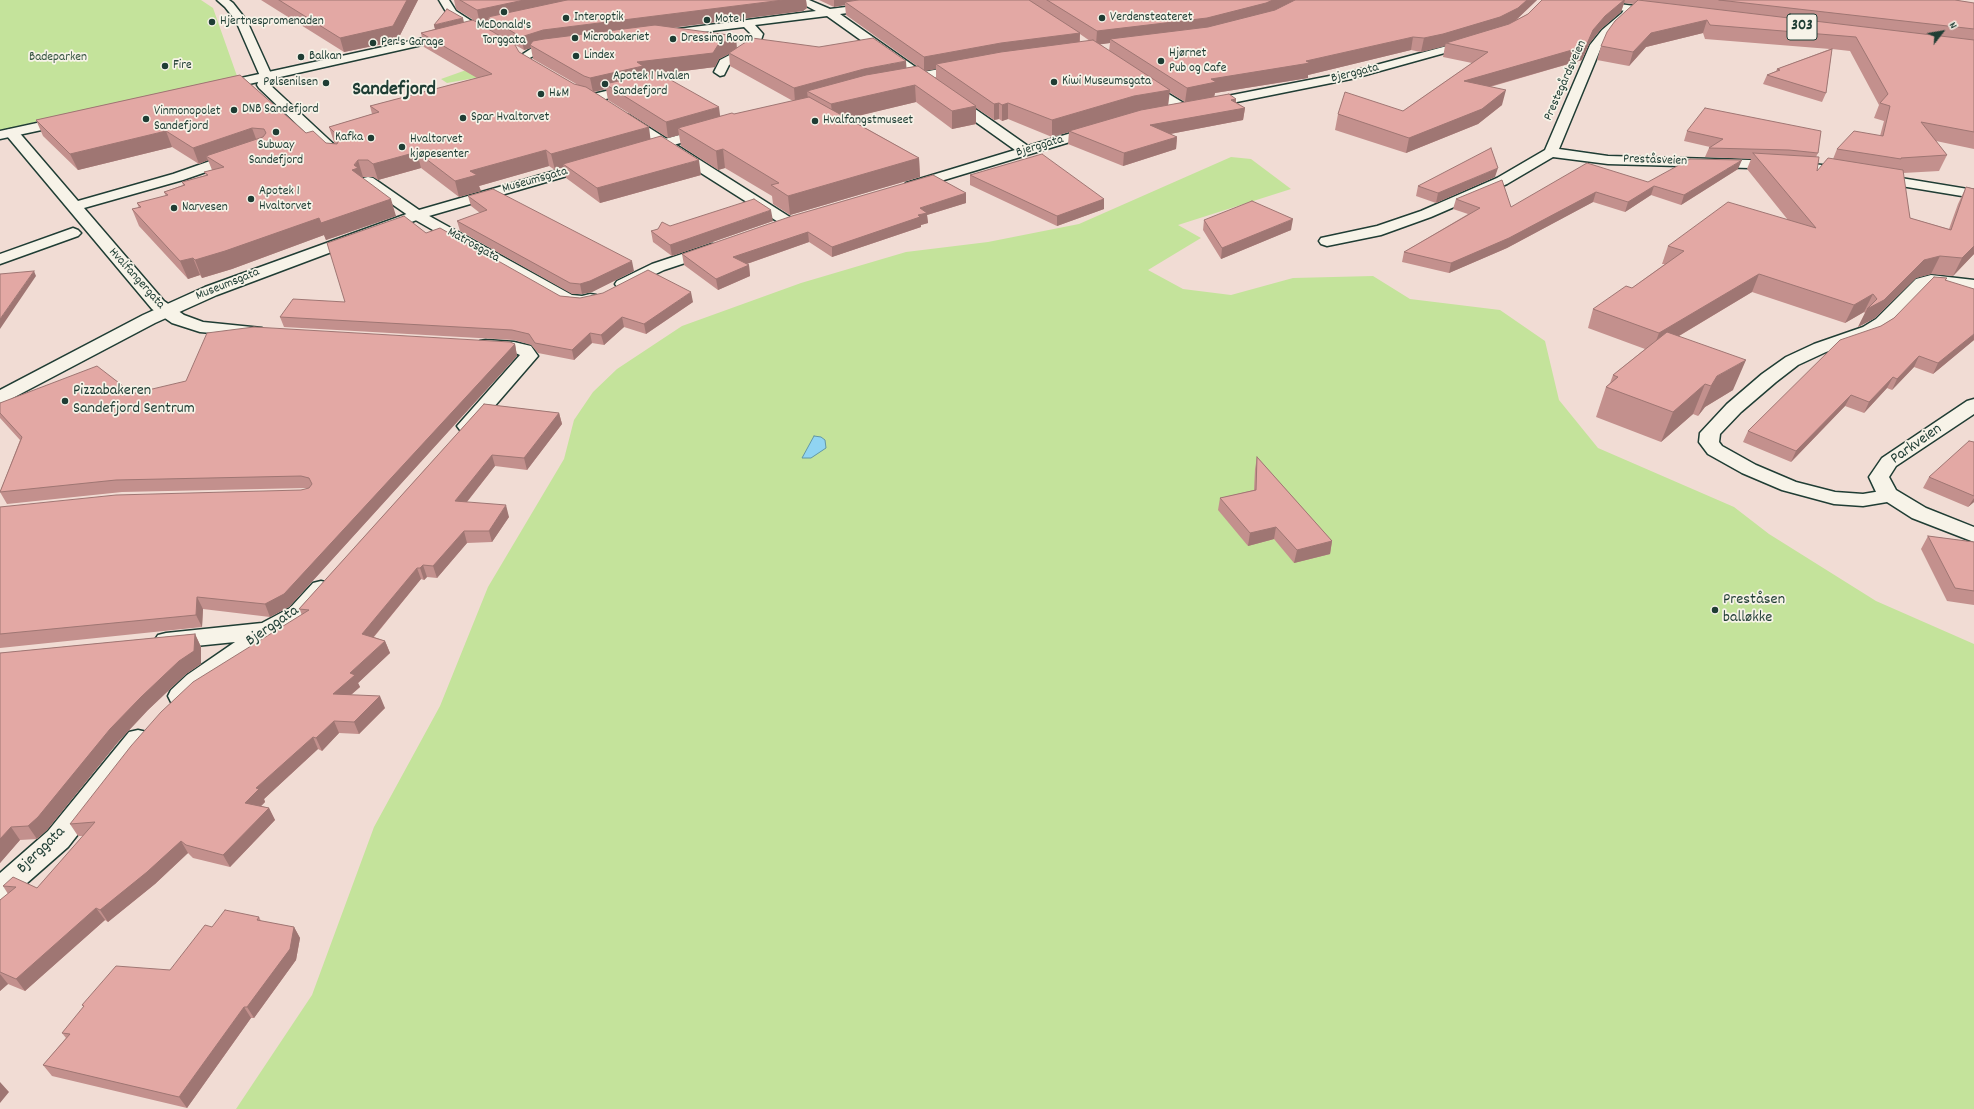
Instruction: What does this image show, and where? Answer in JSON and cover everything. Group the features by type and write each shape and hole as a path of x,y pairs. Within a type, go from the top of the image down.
{"street":[{"path":"222,0 229,5 240,22 266,76 263,85 337,155"},
{"path":"444,0 452,13 502,44"},
{"path":"800,0 830,13 921,76 1013,143 1027,151"},
{"path":"654,35 926,0"},
{"path":"1561,0 1592,2 1629,9 1669,13"},
{"name":"Prestegårdsveien","path":"1551,152 1596,45 1606,32 1627,14 1629,9"},
{"path":"204,90 528,18"},
{"path":"720,72 724,63 747,50 756,40 757,34 747,23"},
{"name":"Bjerggata","path":"1161,112 1304,86 1444,52 1487,38"},
{"path":"534,66 521,54 569,45"},
{"path":"889,83 980,66"},
{"path":"1133,76 1182,108"},
{"path":"648,85 587,97 796,220 767,230"},
{"path":"6,134 81,117"},
{"name":"Bjerggata","path":"900,189 1110,126"},
{"path":"629,154 719,128"},
{"name":"Hvalfangergata","path":"6,134 73,207 147,294 165,311 178,319 200,327 274,333"},
{"path":"73,207 178,177 251,152"},
{"path":"1327,241 1381,230 1426,214 1502,181 1551,152"},
{"name":"Preståsveien","path":"1551,152 1608,160 1785,165 1822,169 1974,194"},
{"name":"Museumsgata","path":"0,397 165,311 335,244 417,215 606,160"},
{"name":"Matrosgata","path":"368,181 417,215 568,300 582,302 609,292 658,267 723,245"},
{"path":"0,259 73,232"},
{"path":"1974,285 1931,280 1922,282 1882,323 1869,331 1820,348 1792,361 1768,378 1734,408 1710,433 1709,442 1715,450 1749,469 1789,486 1841,498 1863,500 1879,498 1888,494 1919,513 1974,535"},
{"path":"454,441 529,356 525,350 514,347 468,344"},
{"name":"Parkveien","path":"1888,494 1879,476 1889,462 1974,405"},
{"name":"Bjerggata","path":"0,890 58,839 128,750 158,717 196,681 267,631 298,613 336,571"},
{"path":"141,644 267,631"}],"green space":[{"name":"Badeparken","path":"0,0 201,0 213,8 237,76 0,130"},
{"path":"469,69 481,77 447,83 441,79"},
{"path":"1231,157 1251,159 1291,189 1178,225 1201,238 1148,270 1183,289 1231,295 1293,278 1373,276 1410,299 1500,310 1545,341 1559,400 1598,448 1734,507 1769,534 1876,601 1974,644 1974,1109 236,1109 312,995 374,827 440,706 488,587 564,459 574,420 593,392 617,369 682,326 801,283 906,252 988,242 1079,224"}],"water":[{"path":"814,436 821,437 825,440 826,448 811,458 802,458"}],"building":[{"path":"279,0 407,0 393,26 340,38"},
{"path":"460,0 524,0 477,10"},
{"path":"567,0 783,0 543,30 521,37 488,17"},
{"path":"858,0 1029,0 1080,33 1001,43 924,57 845,2"},
{"path":"1047,0 1273,0 1207,18 1097,31"},
{"path":"1295,0 1527,0 1518,8 1500,17 1443,34 1424,38 1413,37 1306,61 1310,63 1211,79 1216,82 1187,88 1110,39 1208,27 1275,10"},
{"path":"1542,0 1624,0 1605,16 1593,30 1586,46 1464,81 1506,90 1482,109 1409,138 1338,114 1345,92 1403,111 1488,52 1446,43 1509,24 1528,14"},
{"path":"1638,0 1974,40 1974,132 1921,122 1947,155 1901,159 1837,149 1854,131 1883,136 1890,106 1880,103 1888,94 1856,37 1710,25 1707,20 1651,33 1633,52 1601,46 1607,32 1615,21"},
{"path":"1719,0 1955,0 1974,3 1974,29"},
{"path":"447,9 463,18 434,25"},
{"path":"473,20 515,45 519,52 574,84 586,87 649,127 551,154 546,150 470,171 477,175 455,181 417,152 373,164 368,160 358,160 354,165 358,168 352,170 391,199 321,223 319,218 225,251 195,260 193,258 180,261 132,209 141,207 137,203 168,195 164,192 185,185 182,182 208,175 204,172 224,167 206,156 263,137 266,133 264,129 252,128 193,148 166,131 70,154 36,120 240,75 306,133 313,131 326,143 337,144 340,138 329,127 379,112 370,106 492,74 421,33"},
{"path":"655,25 736,36 718,45 713,53 637,62 643,66 590,78 530,45 533,41 544,39"},
{"path":"752,38 819,47 873,38 906,61 864,69 794,88 729,53"},
{"path":"1093,40 1170,90 1134,96 1052,120 1008,103 1002,105 999,103 994,104 936,64 1001,52"},
{"path":"1832,49 1826,93 1767,75 1780,70 1777,69"},
{"path":"918,66 976,106 952,111 915,85 831,104 807,91 866,75"},
{"path":"653,70 719,107 666,122 605,84 650,74"},
{"path":"1229,94 1236,99 1231,100 1245,108 1150,125 1177,137 1124,153 1069,131 1141,110"},
{"path":"809,97 919,158 788,196 771,185 779,183 723,149 716,151 678,128 732,113 734,114"},
{"path":"1705,108 1821,131 1818,153 1789,150 1709,148 1723,139 1687,131"},
{"path":"661,136 699,160 597,188 563,164"},
{"path":"1491,148 1498,168 1438,193 1418,186"},
{"path":"1753,153 1819,157 1817,171 1828,158 1903,170 1910,218 1951,230 1966,187 1974,189 1974,246 1962,258 1940,256 1924,260 1884,300 1867,309 1877,299 1873,294 1854,305 1759,274 1659,333 1593,309 1626,286 1632,288 1684,251 1668,246 1728,202 1816,228"},
{"path":"1042,154 1104,199 1057,216 970,175"},
{"path":"1690,159 1742,160 1684,195 1654,186 1628,202 1596,192 1509,238 1451,263 1404,252 1480,208 1456,199 1502,180 1511,207 1587,163 1648,182"},
{"path":"933,175 966,193 920,208 927,213 918,215 920,217 832,247 808,232 733,257 749,265 716,279 682,254 792,216"},
{"path":"493,189 632,261 590,281 580,284 570,283 457,221 487,210 468,196"},
{"path":"754,199 771,210 670,245 651,231 658,229 662,222 670,226"},
{"path":"1252,201 1293,219 1222,248 1204,220"},
{"path":"404,216 426,233 440,228 560,296 580,298 603,293 648,270 691,292 644,324 622,317 601,335 590,333 572,350 535,343 529,334 512,330 280,317 293,299 345,302 327,243"},
{"path":"34,271 0,319 0,274"},
{"path":"1934,277 1947,278 1945,280 1974,289 1974,334 1938,363 1919,356 1897,379 1893,377 1869,402 1851,395 1796,451 1748,431 1840,340 1881,326 1894,318"},
{"path":"254,327 510,342 515,344 284,594 265,604 197,597 196,615 0,634 0,507 116,495 301,490 309,488 312,484 309,478 301,476 116,480 0,492 22,437 0,413 0,403 97,366 123,386 127,395 186,381 207,333"},
{"path":"1667,332 1746,360 1717,376 1711,386 1705,384 1673,412 1606,387 1618,377 1613,375"},
{"path":"484,404 559,413 524,458 492,455 455,501 506,505 489,531 464,531 433,566 423,565 420,568 417,568 362,634 385,641 350,673 355,675 333,694 380,696 354,722 334,721 316,738 313,737 256,788 259,789 245,803 269,808 223,855 186,845 181,841 147,872 100,910 96,908 16,979 0,972 0,900 16,887 3,886 13,877 37,888 95,822 70,824 131,746 161,712 193,682 309,610 299,609"},
{"path":"1969,441 1974,442 1974,496 1929,477"},
{"path":"1257,457 1332,541 1297,550 1276,527 1250,533 1220,498 1256,490"},
{"path":"1928,536 1974,542 1974,591 1955,588"},
{"path":"195,634 194,651 179,661 110,729 38,817 28,826 11,827 0,839 0,653"},
{"path":"225,910 259,917 257,920 294,927 290,949 247,1007 244,1007 179,1097 43,1065 70,1034 62,1033 84,1006 82,1005 116,966 170,970 205,925 212,927"}],"place":[{"name":"McDonald's Torggata","path":"504,12"},
{"name":"Interoptik","path":"566,18"},
{"name":"Verdensteateret","path":"1102,18"},
{"name":"Mote 1","path":"707,20"},
{"name":"Hjertnespromenaden","path":"212,22"},
{"name":"Microbakeriet","path":"575,38"},
{"name":"Dressing Room","path":"673,39"},
{"name":"Per's Garage","path":"373,43"},
{"name":"Lindex","path":"576,56"},
{"name":"Balkan","path":"301,57"},
{"name":"Hjørnet Pub og Cafe","path":"1161,61"},
{"name":"Fire","path":"165,66"},
{"name":"Kiwi Museumsgata","path":"1054,82"},
{"name":"Pølsenilsen","path":"326,83"},
{"name":"Apotek 1 Hvalen Sandefjord","path":"605,84"},
{"name":"H&M","path":"541,94"},
{"name":"DNB Sandefjord","path":"234,110"},
{"name":"Spar Hvaltorvet","path":"463,118"},
{"name":"Vinmonopolet Sandefjord","path":"146,119"},
{"name":"Hvalfangstmuseet","path":"815,121"},
{"name":"Subway Sandefjord","path":"276,132"},
{"name":"Kafka","path":"371,138"},
{"name":"Hvaltorvet kjøpesenter","path":"402,147"},
{"name":"Apotek 1 Hvaltorvet","path":"251,199"},
{"name":"Narvesen","path":"174,208"},
{"name":"Pizzabakeren Sandefjord Sentrum","path":"65,401"},
{"name":"Preståsen balløkke","path":"1715,610"}],"district":[{"name":"Sandefjord","path":"394,91"}]}
